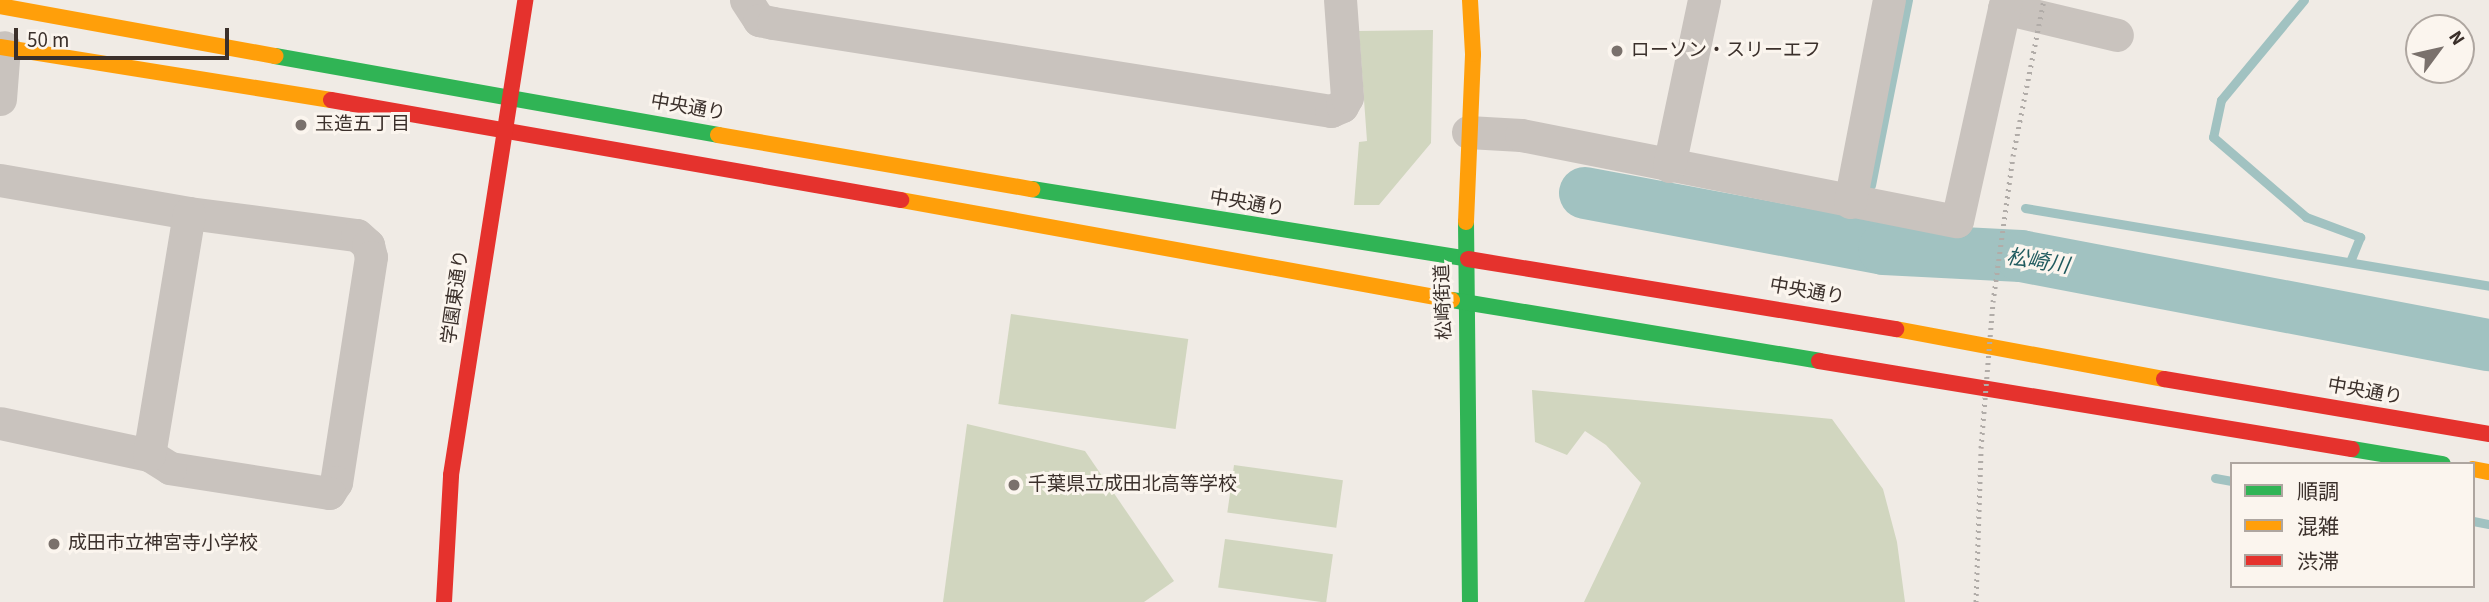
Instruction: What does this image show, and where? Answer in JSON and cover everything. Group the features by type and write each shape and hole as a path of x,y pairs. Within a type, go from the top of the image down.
{"street":[{"name":"学園東通り","path":"444,602 451,475 502,128 525,0"},
{"path":"746,0 760,20 773,23 1331,111 1342,106 1347,97 1340,0"},
{"name":"松崎街道","path":"1470,0 1464,257 1470,602"},
{"path":"1669,166 1704,0"},
{"path":"1850,202 1889,0"},
{"path":"1468,132 1521,135 1957,221 2005,4 2117,35"},
{"name":"中央通り","path":"0,6 1367,246 1464,257 2489,434"},
{"path":"0,99 2,47 502,128 1466,303 2431,462"},
{"path":"0,180 189,213 357,234 368,245 371,257 336,482 329,493 170,468 149,455 0,423"},
{"path":"149,455 189,213"}],"green space":[{"path":"1433,30 1431,143 1379,205 1354,205 1359,142 1367,141 1359,31"},
{"path":"1011,314 1188,339 1176,429 998,404"},
{"path":"1532,390 1832,419 1883,489 1897,542 1905,602 1584,602 1641,483 1606,445 1585,431 1567,455 1535,442"},
{"path":"967,424 1085,451 1174,581 1144,602 943,602"},
{"path":"1234,465 1343,480 1336,528 1227,513"},
{"path":"1225,539 1333,554 1326,602 1218,588"}],"waterway":[{"path":"1871,185 1908,0"},
{"path":"2304,0 2221,100 2213,137 2306,217 2360,237 2350,262"},
{"name":"松崎川","path":"1585,193 1884,249 2021,256 2489,345"},
{"path":"2025,208 2489,286"},
{"path":"2215,478 2230,481"},
{"path":"2475,521 2489,524"}],"railway":[{"path":"1976,602 1981,448 1993,302 2013,156 2044,0"}],"traffic: fast":[{"path":"275,56 718,135"},
{"path":"1032,189 1468,259"},
{"path":"1466,222 1470,602"},
{"path":"1452,300 1819,361"},
{"path":"2352,449 2431,462"}],"traffic: slow":[{"path":"1466,222 1473,54 1470,0"},
{"path":"0,6 275,56"},
{"path":"0,47 331,100"},
{"path":"718,135 1032,189"},
{"path":"901,200 1452,300"},
{"path":"1896,329 2164,379"},
{"path":"2475,469 2489,472"}],"traffic: jam":[{"path":"444,602 451,475 525,0"},
{"path":"331,100 901,200"},
{"path":"1468,259 1896,329"},
{"path":"1819,361 2352,449"},
{"path":"2164,379 2489,434"}],"place":[{"name":"ローソン・スリーエフ","path":"1617,51"},
{"name":"玉造五丁目","path":"301,125"},
{"name":"千葉県立成田北高等学校","path":"1014,485"},
{"name":"成田市立神宮寺小学校","path":"54,544"}]}
